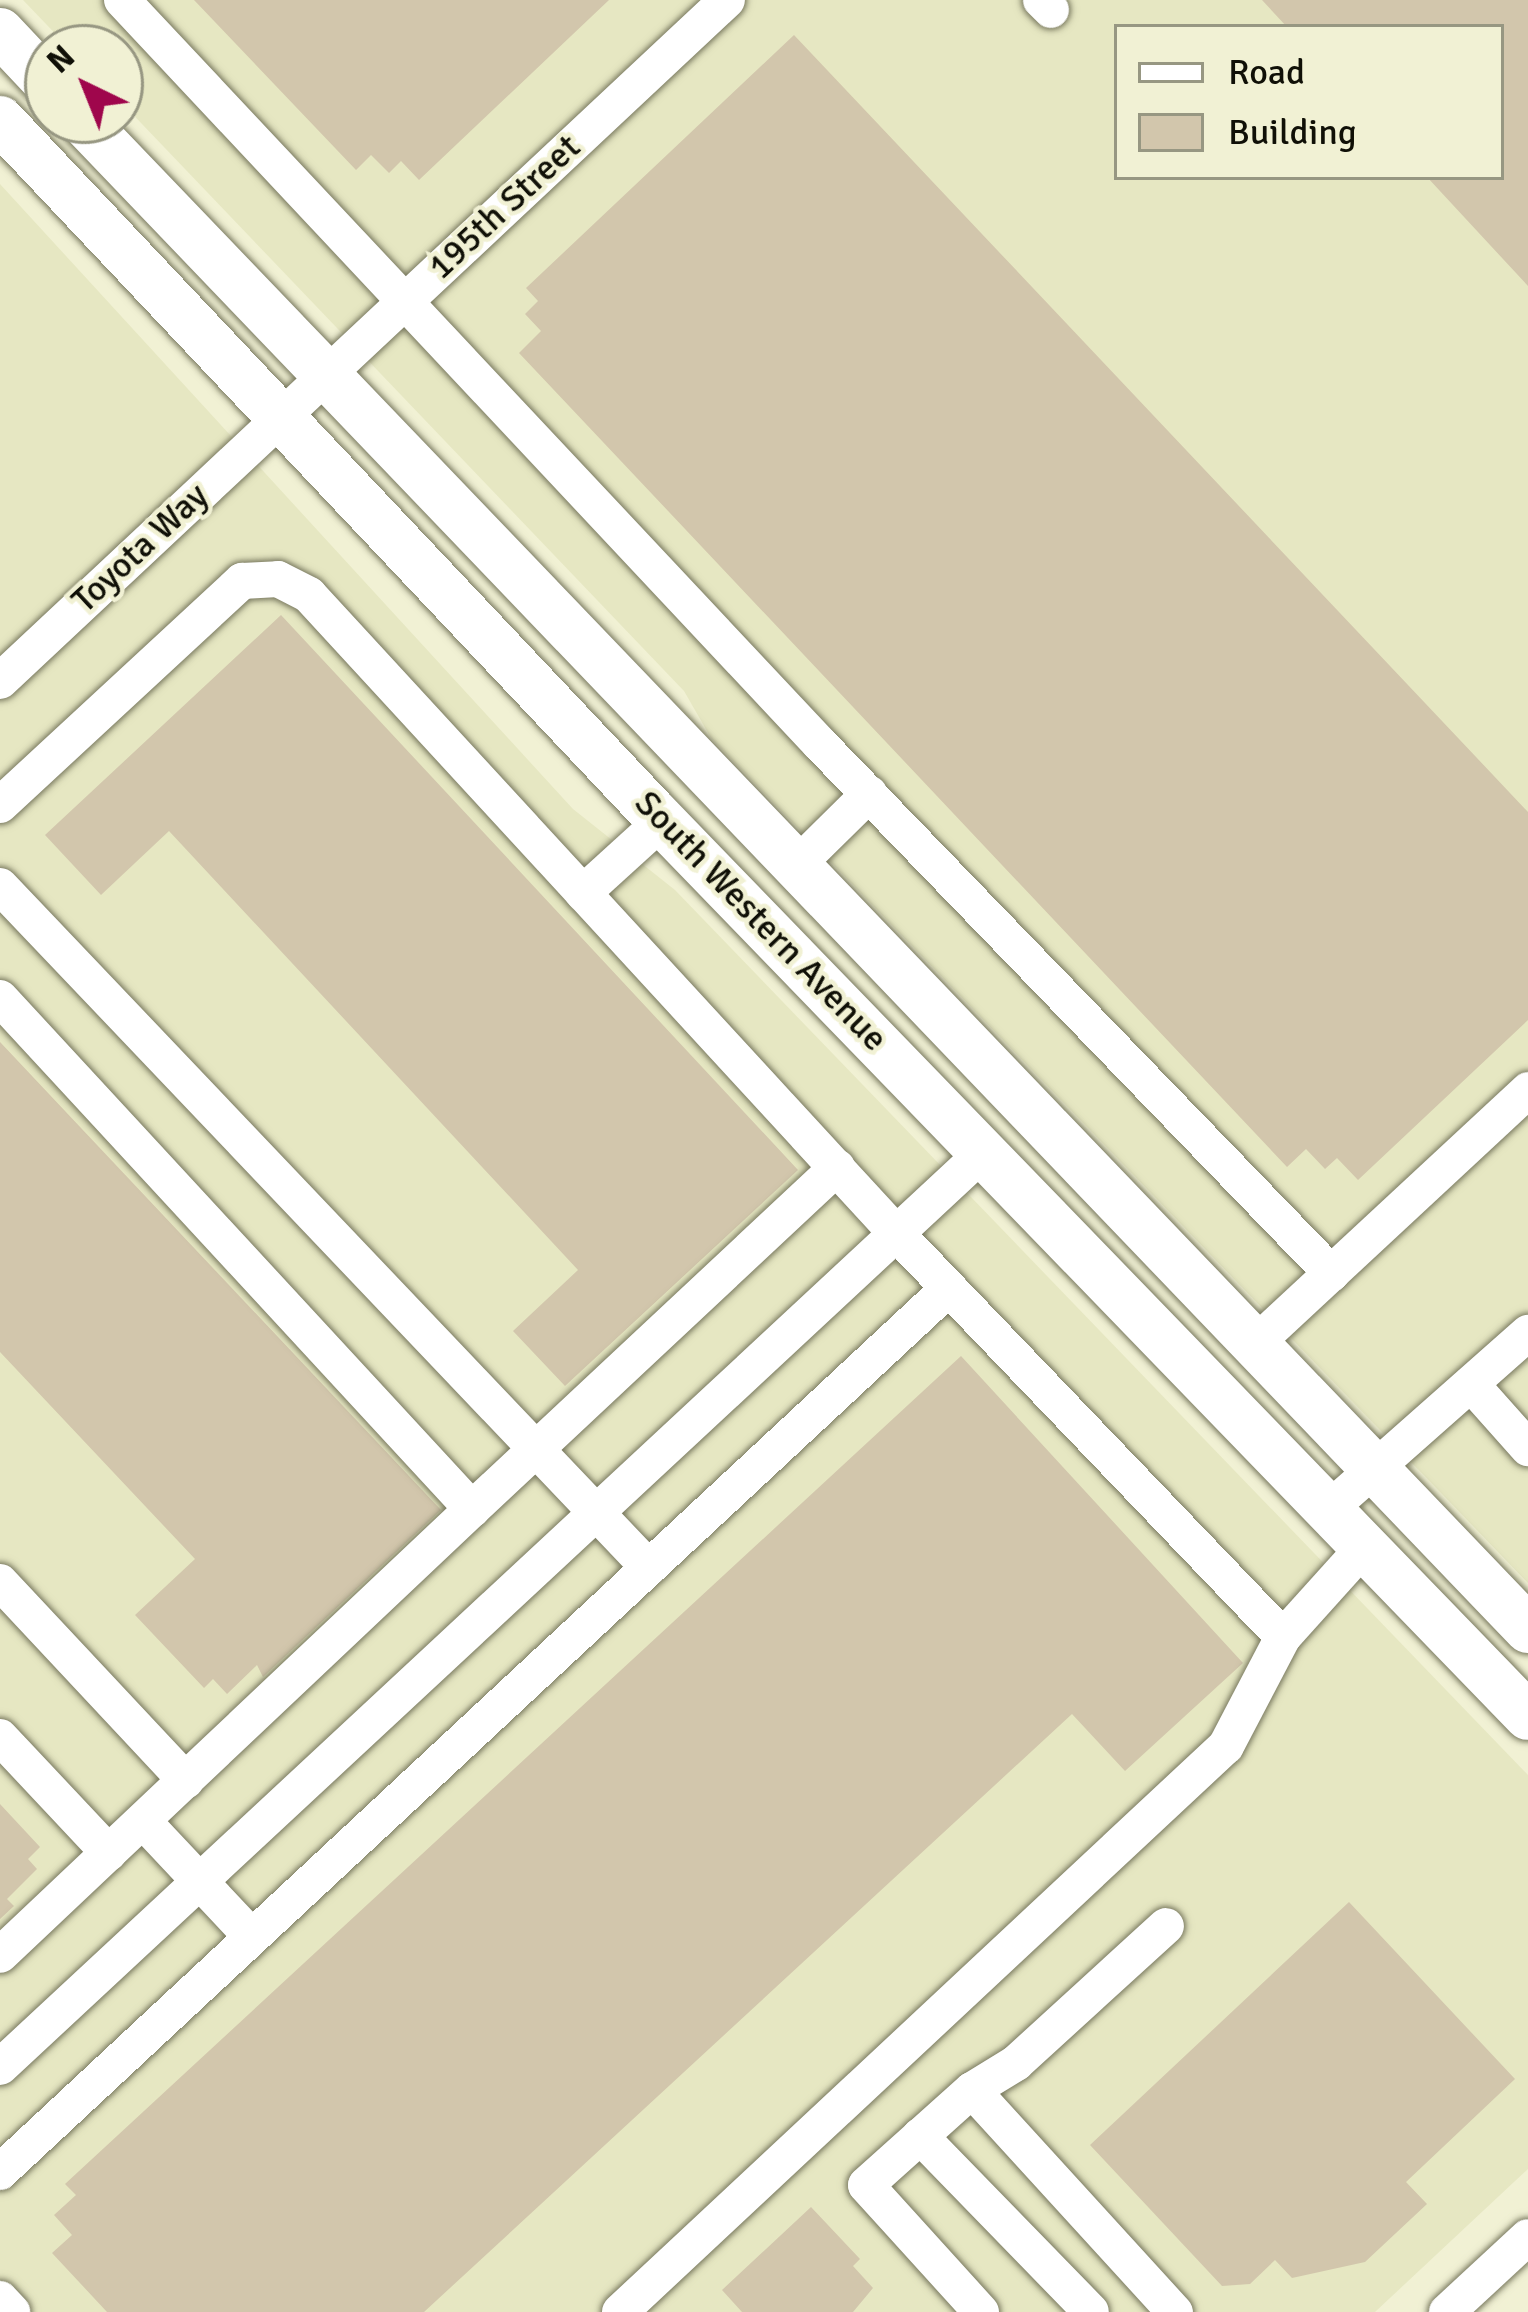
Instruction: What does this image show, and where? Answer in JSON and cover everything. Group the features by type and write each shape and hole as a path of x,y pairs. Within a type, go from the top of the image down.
{"main road":[{"path":"0,32 24,58"},
{"name":"South Western Avenue","path":"0,120 662,821 1528,1716"},
{"name":"South Western Avenue","path":"105,144 1528,1629"}],"street":[{"path":"122,0 869,794 1331,1273"},
{"name":"195th Street","path":"281,416 728,0"},
{"name":"Toyota Way","path":"0,681 281,416"},
{"path":"0,805 242,581 278,579 309,595 897,1234 1282,1637"},
{"path":"796,866 869,794"},
{"path":"583,892 662,821"},
{"path":"0,886 649,1568"},
{"path":"0,998 472,1509"},
{"path":"1255,1344 1528,1090"},
{"path":"0,2067 984,1152"},
{"path":"0,1955 837,1168"},
{"path":"0,2171 949,1288"},
{"path":"1329,1509 1528,1334"},
{"path":"1471,1384 1528,1448"},
{"path":"620,2312 1226,1746 1282,1637 1365,1546"},
{"path":"0,1582 186,1781"},
{"path":"0,1737 109,1853"},
{"path":"143,1821 252,1937"},
{"path":"961,2305 866,2185 972,2090 1016,2063 1166,1926"},
{"path":"972,2090 1175,2312"},
{"path":"920,2136 1090,2312"},
{"path":"1448,2312 1528,2236"},
{"path":"0,2299 12,2312"}],"shaded area":[{"path":"23,0 1528,0 1528,1583 711,738 684,691 144,126 144,24 46,24"},
{"path":"0,184 573,809 675,890 1528,1775 1528,2169 1375,2312 0,2312"}],"building":[{"path":"194,0 609,0 419,180 401,161 389,173 371,155 356,170"},
{"path":"1262,0 1528,0 1528,286 1430,180 1504,180 1504,24 1284,24"},
{"path":"794,35 1528,812 1528,1020 1358,1180 1337,1158 1325,1169 1306,1149 1287,1167 519,353 541,331 525,314 538,301 526,288"},
{"path":"281,615 798,1170 565,1386 513,1331 578,1270 169,831 101,895 45,835"},
{"path":"0,1042 441,1510 263,1677 257,1665 227,1694 213,1679 204,1688 135,1615 195,1559 0,1352"},
{"path":"961,1356 1243,1663 1125,1771 1072,1714 424,2312 107,2312 52,2253 72,2235 54,2215 76,2195 65,2184"},
{"path":"0,1804 40,1847 28,1859 37,1869 7,1899 14,1906 0,1919"},
{"path":"1349,1902 1515,2079 1406,2182 1427,2204 1365,2262 1292,2278 1275,2260 1250,2284 1222,2286 1090,2145"},
{"path":"811,2207 860,2259 853,2266 873,2288 853,2312 742,2312 722,2290"}]}
